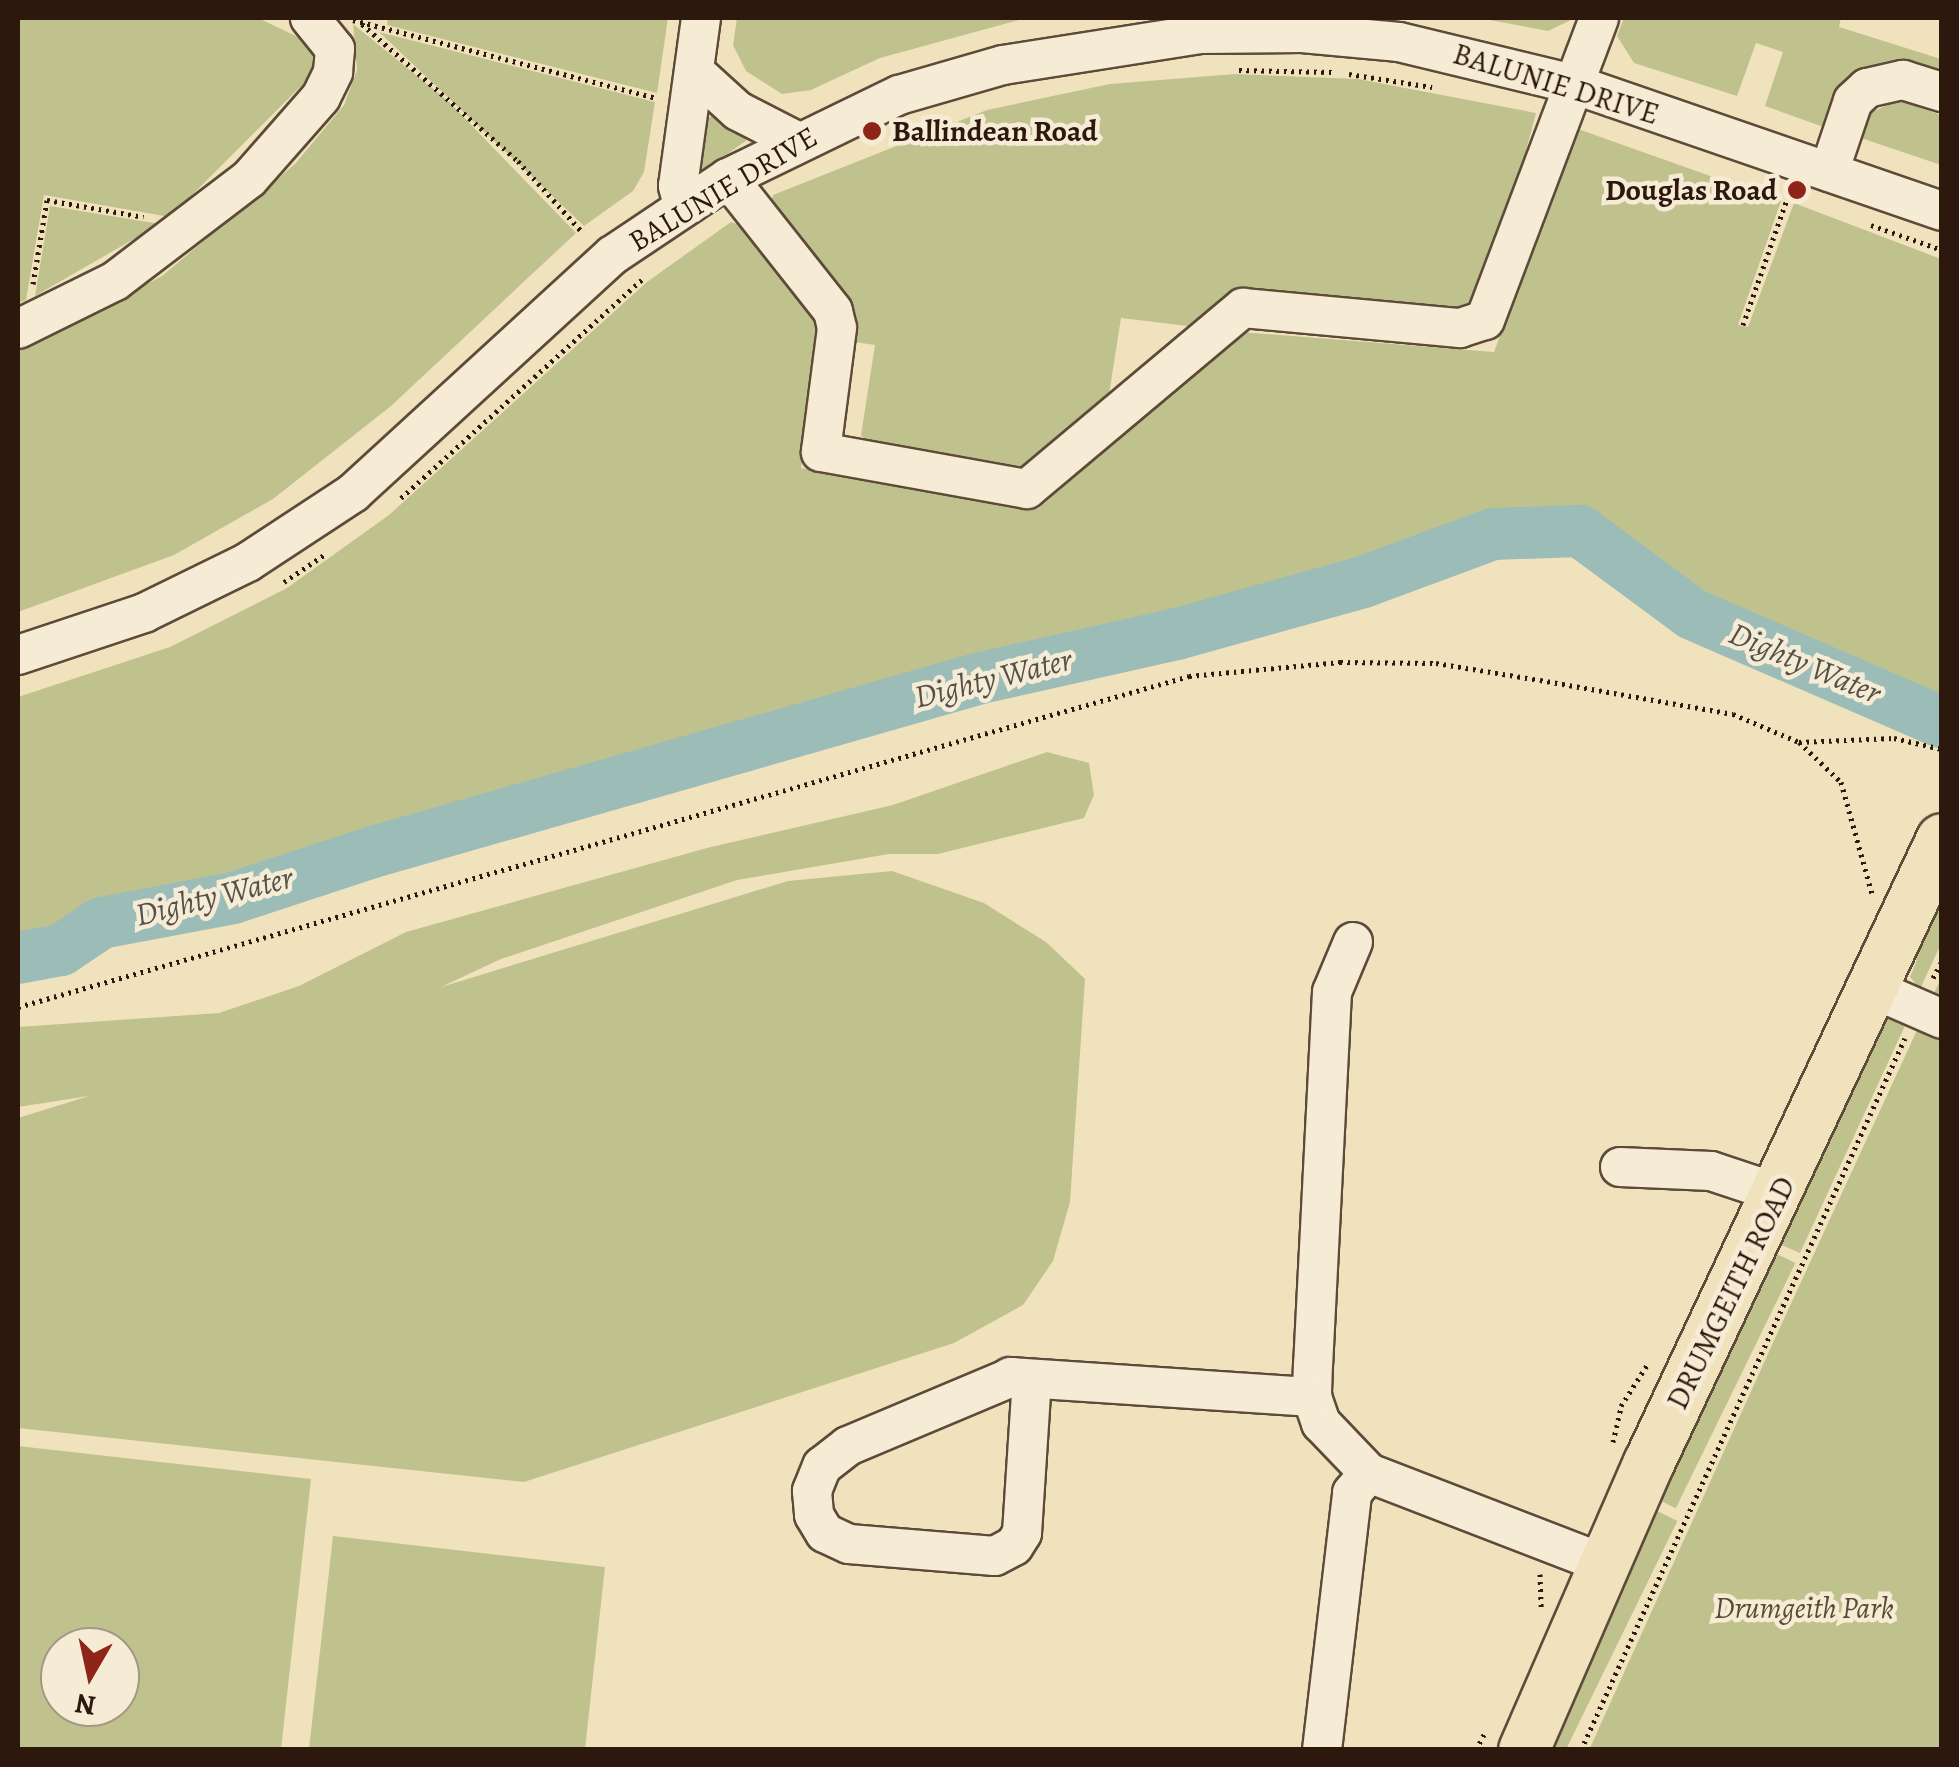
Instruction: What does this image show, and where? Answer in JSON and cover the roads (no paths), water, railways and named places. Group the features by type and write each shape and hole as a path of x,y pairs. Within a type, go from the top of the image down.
{"main road":[{"name":"DRUMGEITH ROAD","path":"1524,1750 1605,1564 1942,839"}],"street":[{"path":"682,206 678,186 700,18"},
{"path":"728,178 834,311 838,328 821,452 1027,489 1243,308 1460,328 1486,320 1599,18"},
{"path":"22,328 114,281 194,226 249,178 321,97 335,49 338,21"},
{"name":"BALUNIE DRIVE","path":"18,655 144,613 248,562 353,493 613,255 728,178 795,140 899,96 1003,65 1201,34 1302,33 1399,42 1573,84 1806,177 1942,210"},
{"path":"1806,177 1853,101 1868,88 1903,80 1942,92"},
{"path":"692,88 795,140"},
{"path":"1352,942 1332,992 1312,1397 1333,1442 1369,1473 1605,1564"},
{"path":"1879,969 1930,1014"},
{"path":"1620,1167 1711,1171 1780,1194"},
{"path":"971,1375 1312,1397"},
{"path":"1022,1378 1022,1533 1014,1546 995,1556 849,1544 826,1534 814,1515 812,1492 822,1466 848,1446 1022,1378"},
{"path":"1322,1750 1352,1492 1369,1473"}],"waterway":[{"name":"Dighty Water","path":"18,958 61,950 101,923 233,898 373,852 981,678 1177,634 1363,582 1493,534 1580,531 1692,614 1942,722"}],"place":[{"name":"Ballindean Road","path":"872,131"},
{"name":"Douglas Road","path":"1797,190"}],"park label":[{"name":"Drumgeith Park","path":"1804,1608"}]}
